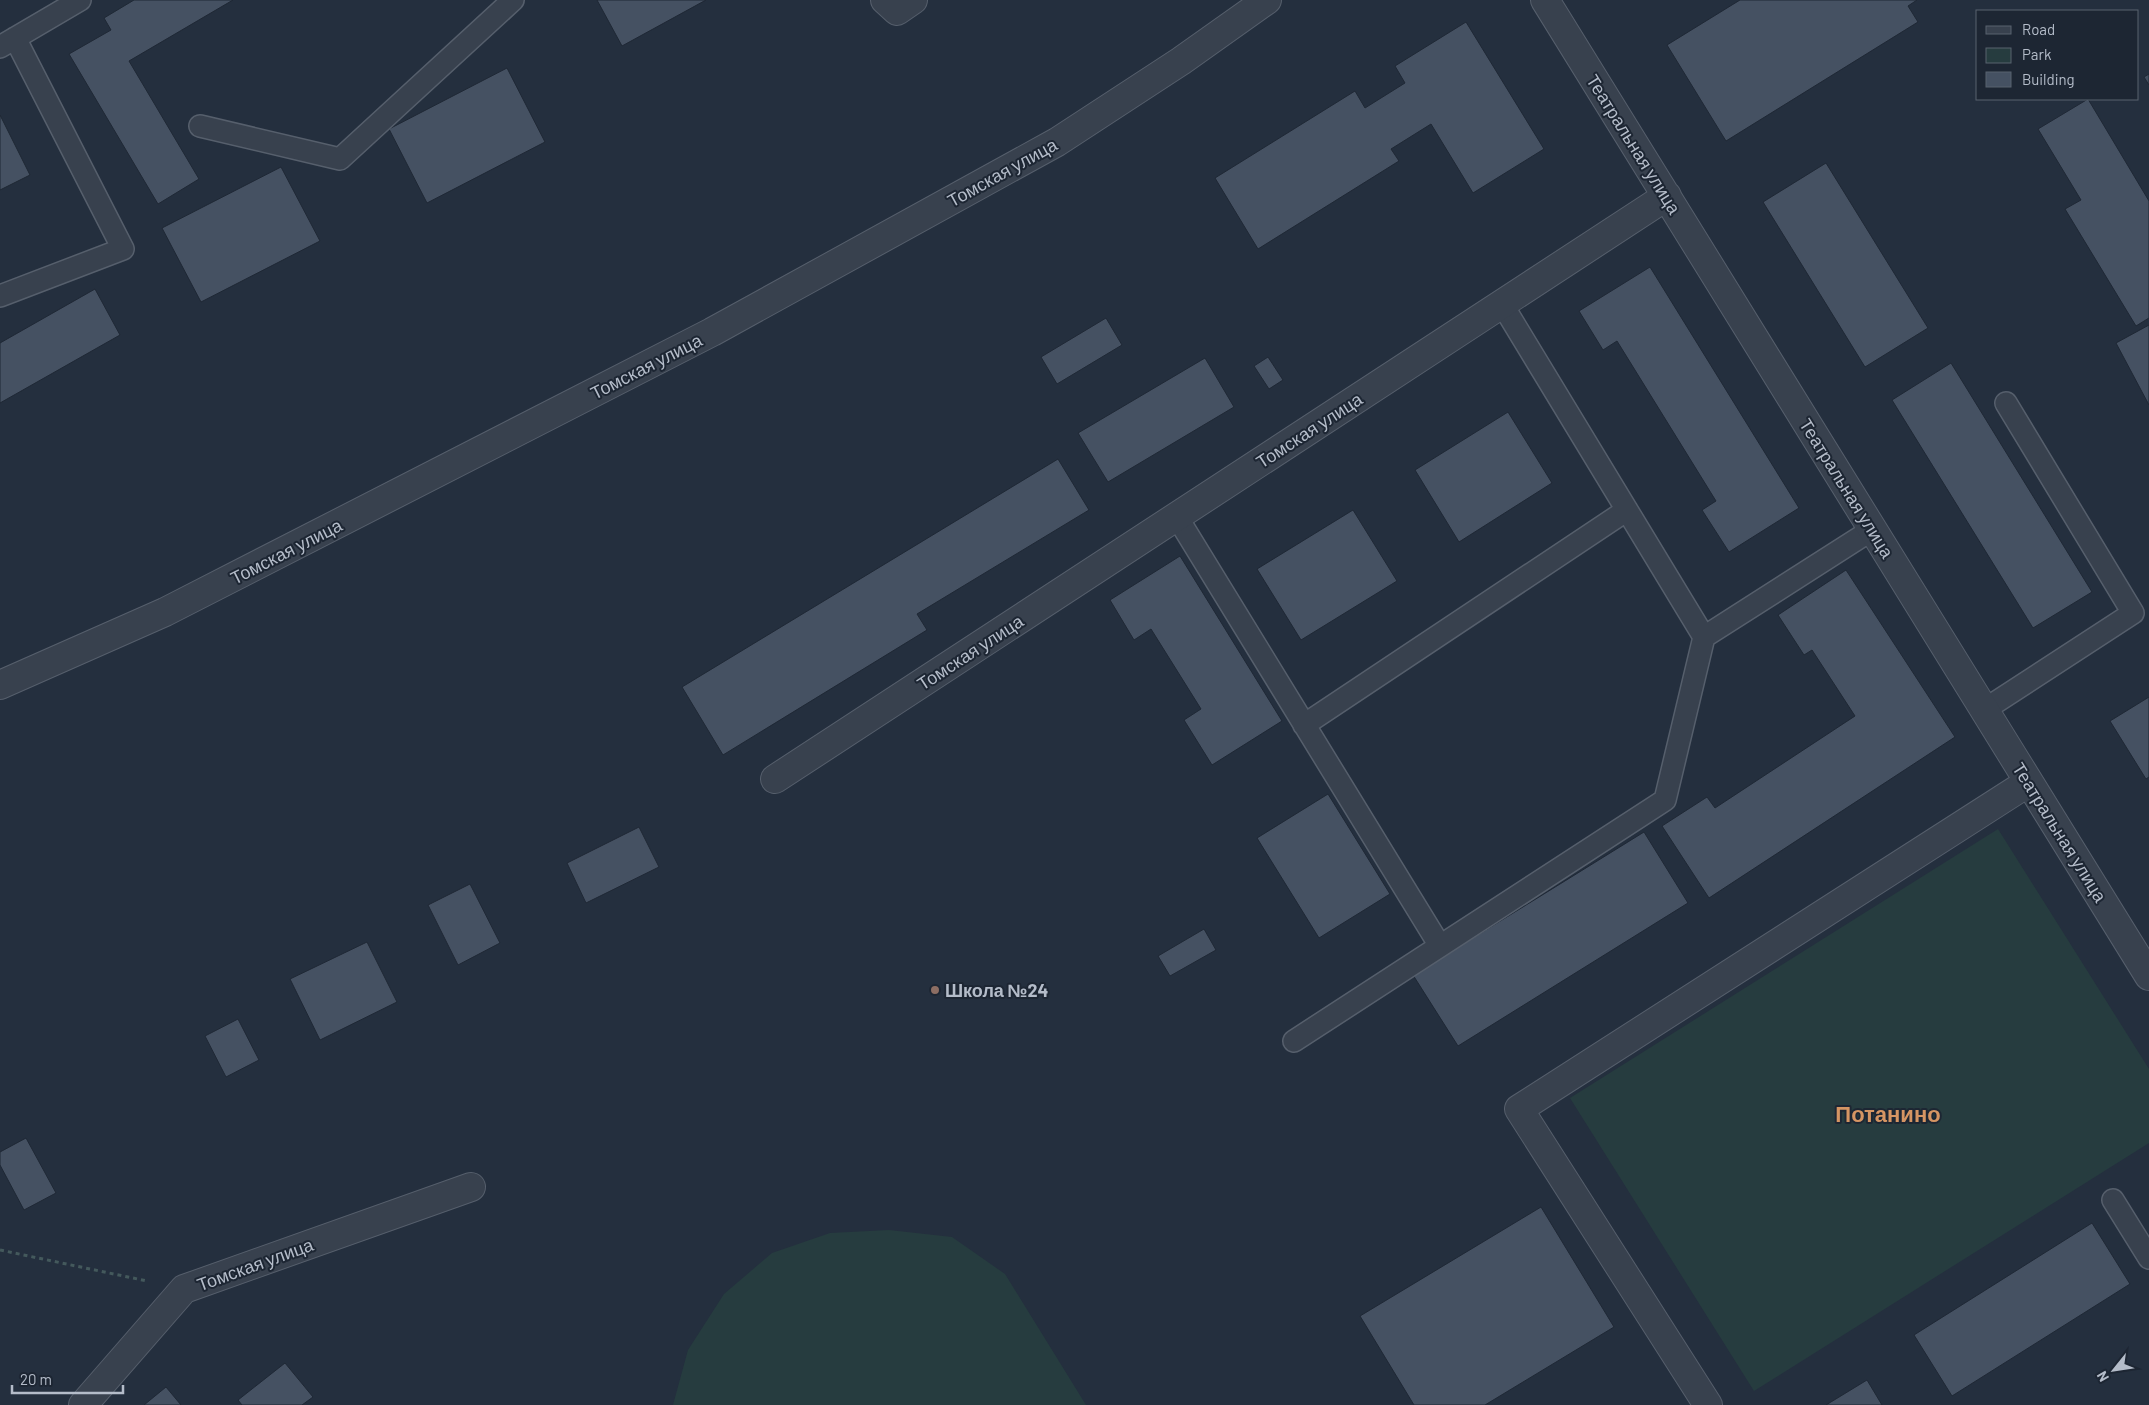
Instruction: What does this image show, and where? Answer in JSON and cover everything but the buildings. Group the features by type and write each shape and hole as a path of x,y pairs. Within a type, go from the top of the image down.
{"street":[{"name":"Томская улица","path":"0,686 165,612 712,332 1057,142 1181,61 1267,0"},
{"name":"Театральная улица","path":"1544,0 2149,976"},
{"name":"Томская улица","path":"775,779 1667,196"},
{"path":"1708,1405 1519,1109 2029,782"},
{"name":"Томская улица","path":"83,1405 184,1289 471,1187"}],"lane":[{"path":"0,296 122,249 8,42 80,0"},
{"path":"200,126 340,159 513,0"},
{"path":"1502,304 1704,637"},
{"path":"1984,710 2133,613 2006,403"},
{"path":"1304,725 1627,510"},
{"path":"1177,516 1440,946"},
{"path":"1294,1041 1665,800 1704,637 1873,529"},
{"path":"2113,1200 2149,1258"}],"path":[{"path":"0,1250 184,1289"}],"green space":[{"path":"1998,829 2149,1069 2149,1143 1754,1391 1570,1098"},
{"path":"889,1230 952,1237 1005,1274 1086,1405 673,1405 688,1350 724,1294 772,1253 830,1233"}],"place":[{"name":"Школа №24","path":"935,990"}],"district":[{"name":"Потанино","path":"1888,1113"}]}
